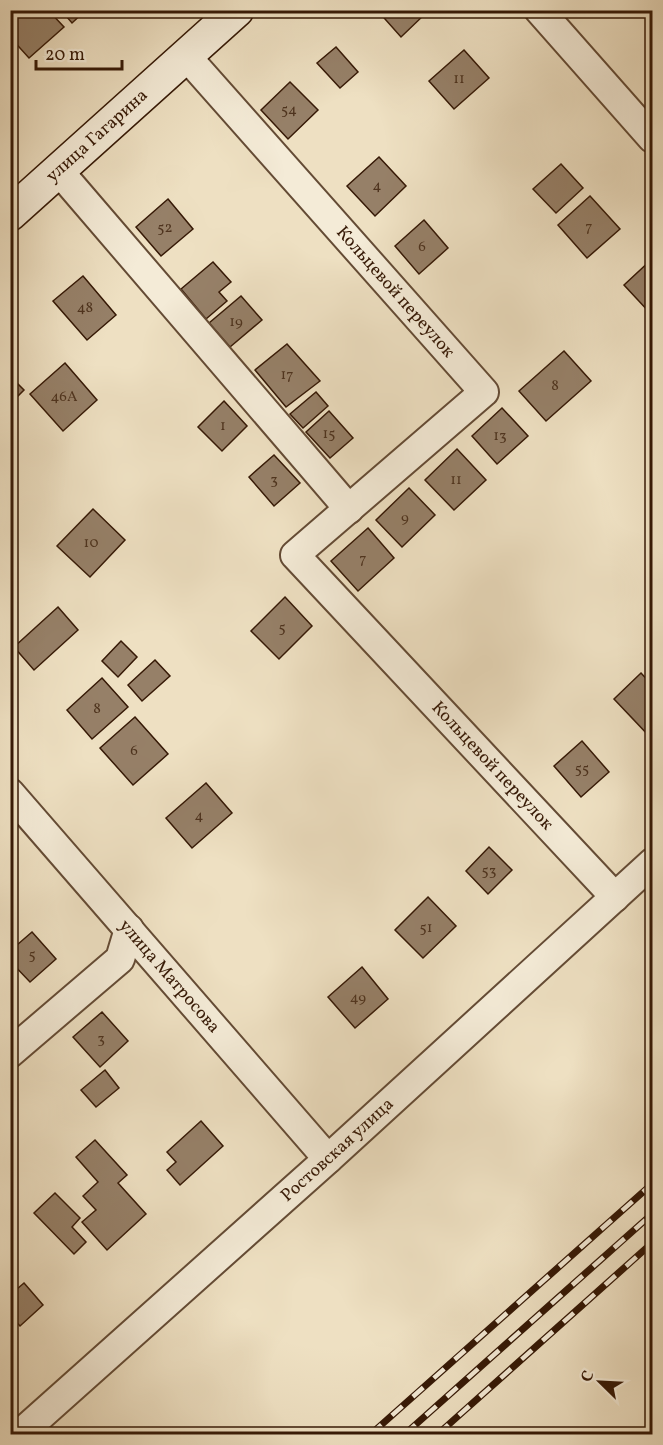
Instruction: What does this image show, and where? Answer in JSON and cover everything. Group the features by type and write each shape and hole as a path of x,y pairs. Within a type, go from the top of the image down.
{"main road":[{"name":"улица Гагарина","path":"10,214 237,10"}],"street":[{"path":"539,10 652,138"},
{"name":"Кольцевой переулок","path":"187,57 484,392 295,555 615,897"},
{"path":"58,170 349,509"},
{"name":"улица Матросова","path":"10,793 328,1159"},
{"name":"Ростовская улица","path":"20,1434 328,1159 652,863"},
{"path":"10,1053 120,959 129,929"}],"building":[{"path":"26,10 48,10 64,27 29,58 10,37 10,25"},
{"path":"61,10 86,10 72,23"},
{"path":"377,10 422,10 425,14 401,37"},
{"path":"336,47 358,72 340,88 317,63"},
{"path":"464,50 489,78 454,109 429,81"},
{"path":"290,82 318,110 288,139 261,110"},
{"path":"379,157 406,186 375,216 347,186"},
{"path":"561,164 583,188 556,213 533,189"},
{"path":"590,196 620,229 587,258 558,225"},
{"path":"168,199 193,229 161,256 136,227"},
{"path":"424,220 448,248 419,274 395,246"},
{"path":"652,259 652,311 650,313 624,285"},
{"path":"213,262 231,282 219,292 227,301 206,319 181,289"},
{"path":"83,276 116,315 87,340 53,301"},
{"path":"241,296 262,320 230,347 209,323"},
{"path":"287,344 320,381 286,407 255,370"},
{"path":"564,351 591,381 546,421 519,391"},
{"path":"65,363 97,400 63,431 30,394"},
{"path":"10,376 24,390 10,404"},
{"path":"316,392 328,406 303,428 290,414"},
{"path":"224,401 247,426 222,451 198,427"},
{"path":"502,408 528,436 497,464 472,436"},
{"path":"329,411 353,438 330,458 306,432"},
{"path":"457,449 486,480 454,510 425,480"},
{"path":"274,455 300,483 274,506 249,477"},
{"path":"409,488 435,515 402,547 376,520"},
{"path":"93,509 125,540 90,577 57,546"},
{"path":"368,528 394,558 358,591 331,561"},
{"path":"285,597 312,626 279,659 251,631"},
{"path":"58,607 78,630 34,670 14,647"},
{"path":"121,641 137,657 118,677 102,661"},
{"path":"155,660 170,676 142,701 128,685"},
{"path":"641,673 652,685 652,739 614,699"},
{"path":"102,678 128,707 92,739 67,710"},
{"path":"135,717 168,754 133,785 100,748"},
{"path":"582,741 609,772 581,797 554,766"},
{"path":"206,783 232,813 192,848 166,818"},
{"path":"489,847 512,870 488,894 466,871"},
{"path":"428,897 456,926 423,958 395,930"},
{"path":"32,932 56,959 30,982 10,961 10,951"},
{"path":"362,967 388,999 355,1028 328,997"},
{"path":"102,1012 128,1041 100,1067 73,1037"},
{"path":"105,1070 119,1088 96,1107 81,1090"},
{"path":"201,1121 223,1146 180,1185 167,1170 176,1162 167,1152"},
{"path":"95,1140 127,1175 118,1183 146,1214 107,1250 82,1222 96,1210 83,1196 98,1182 76,1157"},
{"path":"55,1193 80,1218 72,1227 86,1242 74,1254 34,1213"},
{"path":"24,1283 43,1305 20,1326 10,1315 10,1295"}],"railway":[{"path":"371,1434 652,1184"},
{"path":"405,1434 652,1214"},
{"path":"438,1434 652,1243"}]}
